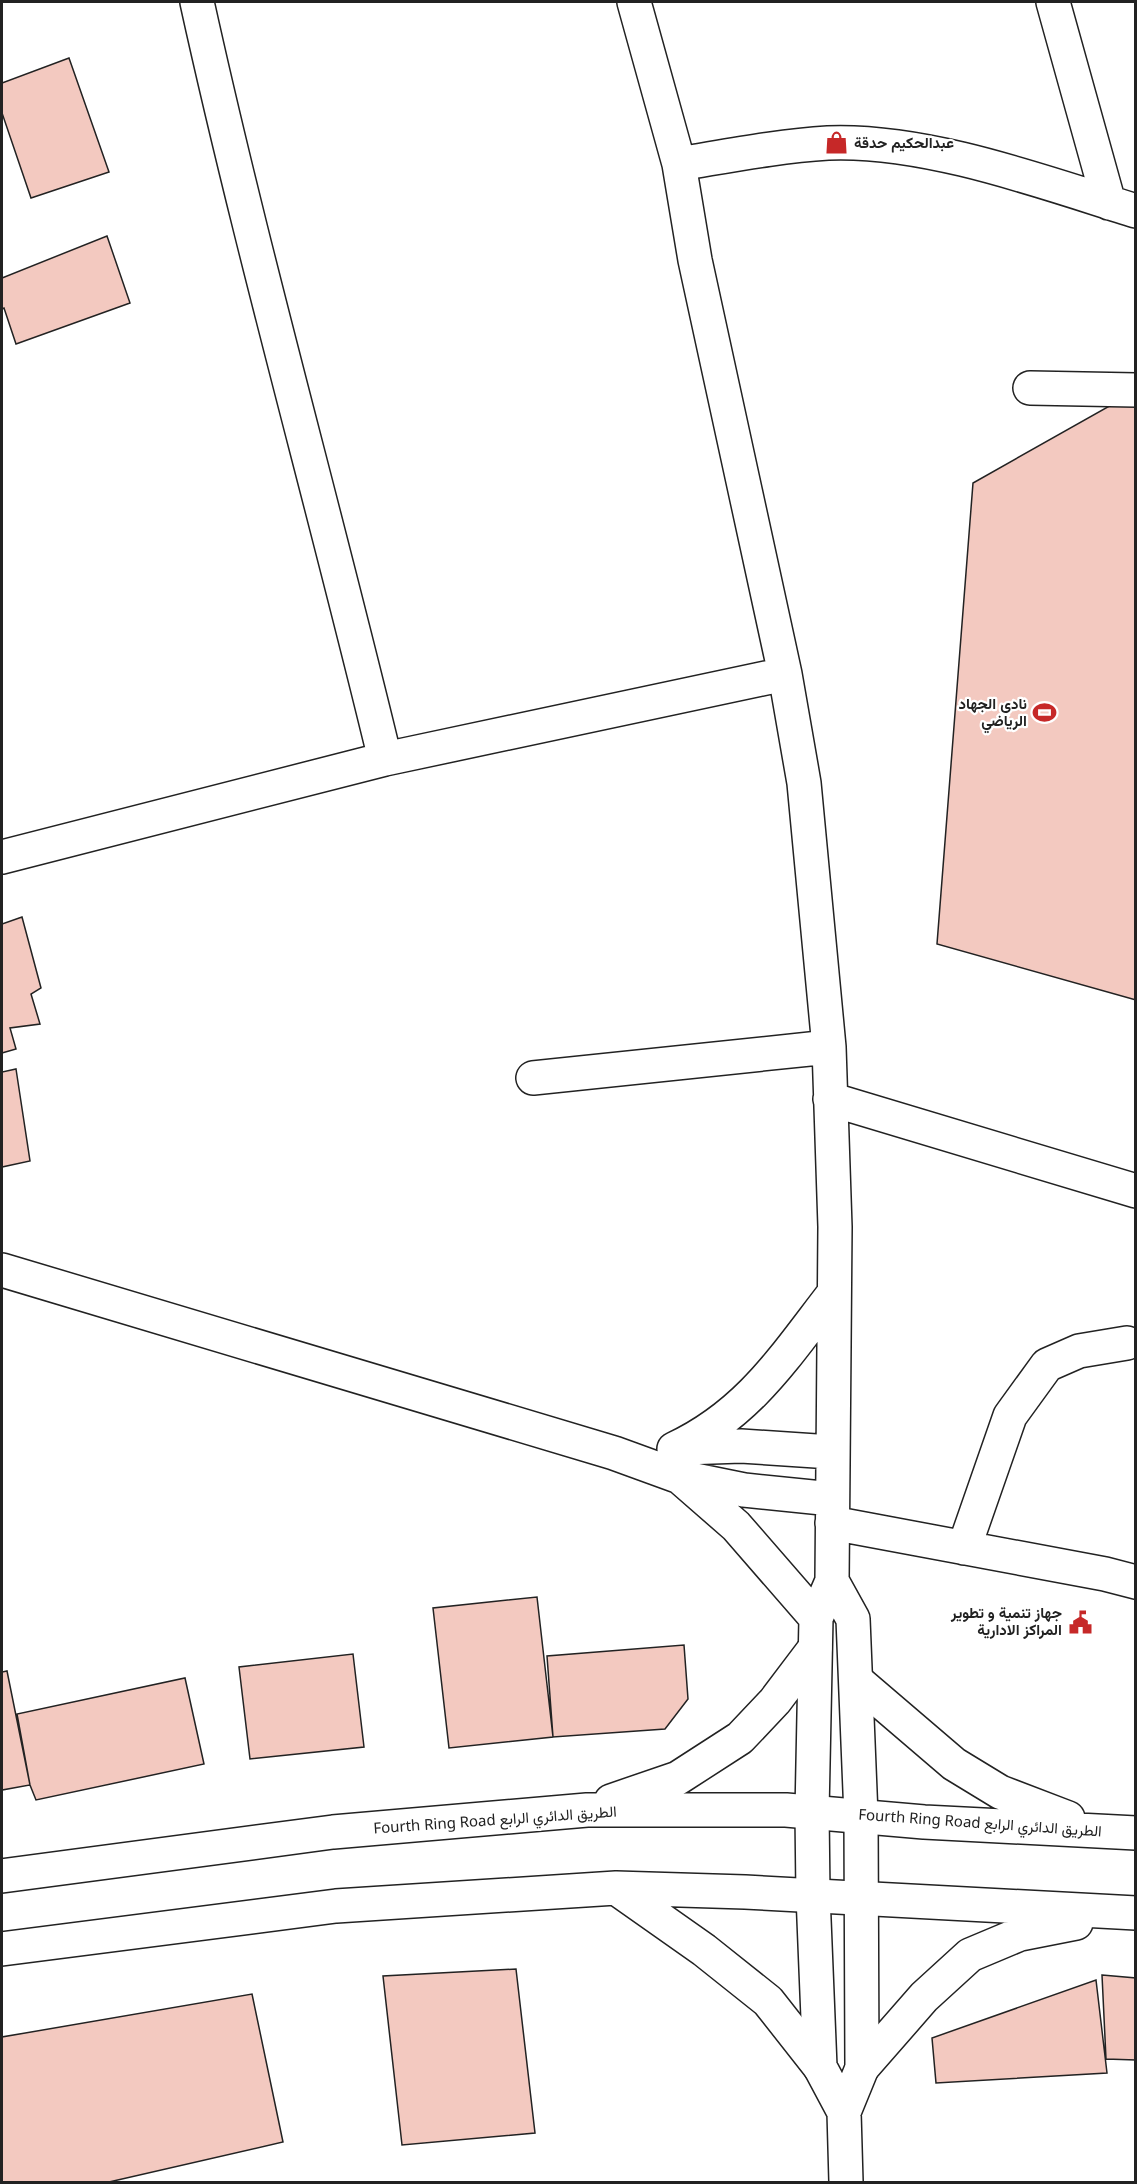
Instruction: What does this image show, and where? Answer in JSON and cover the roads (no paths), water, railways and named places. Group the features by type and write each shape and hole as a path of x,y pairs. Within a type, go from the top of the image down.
{"street":[{"path":"197,2 247,217 339,568 385,759"},
{"path":"587,1810 678,1778 740,1738 774,1701 816,1633 832,1581 831,1452 835,1227 829,1047 804,783 785,674 695,260 679,164 634,2"},
{"path":"1053,2 1122,207"},
{"path":"679,164 818,144 886,146 992,168 1122,207"},
{"path":"1030,388 1136,390"},
{"path":"2,857 385,759 785,674"},
{"path":"533,1078 829,1047"},
{"path":"830,1099 1136,1191"},
{"path":"2,1270 614,1453 677,1463 744,1490 832,1511 964,1548 1136,1582"},
{"path":"677,1463 763,1384 834,1293"},
{"path":"964,1548 1010,1416 1047,1365 1079,1351 1127,1343"},
{"path":"677,1463 741,1446 831,1452"},
{"path":"677,1463 736,1526 816,1633 812,1812 820,2067"},
{"path":"832,1581 853,1619 857,1681 861,1816 862,2068"},
{"path":"857,1681 954,1764 990,1786 1120,1832"},
{"name":"Fourth Ring Road الطريق الدائري الرابع","path":"2,1876 333,1832 587,1810 812,1812 1120,1832"},
{"path":"616,1888 704,1950 768,2001 820,2067 843,2112 846,2182"},
{"path":"2,1949 336,1906 616,1888 813,1895 1136,1913"},
{"path":"843,2112 862,2068 924,1997 970,1955 1020,1934 1072,1924 1136,1918"}],"place":[{"name":"عبدالحكيم حدقة","path":"836,143"},
{"name":"نادي الجهاد الرياضي","path":"1045,713"},
{"name":"جهاز تنمية و تطوير المراكز الادارية","path":"1080,1622"}]}
